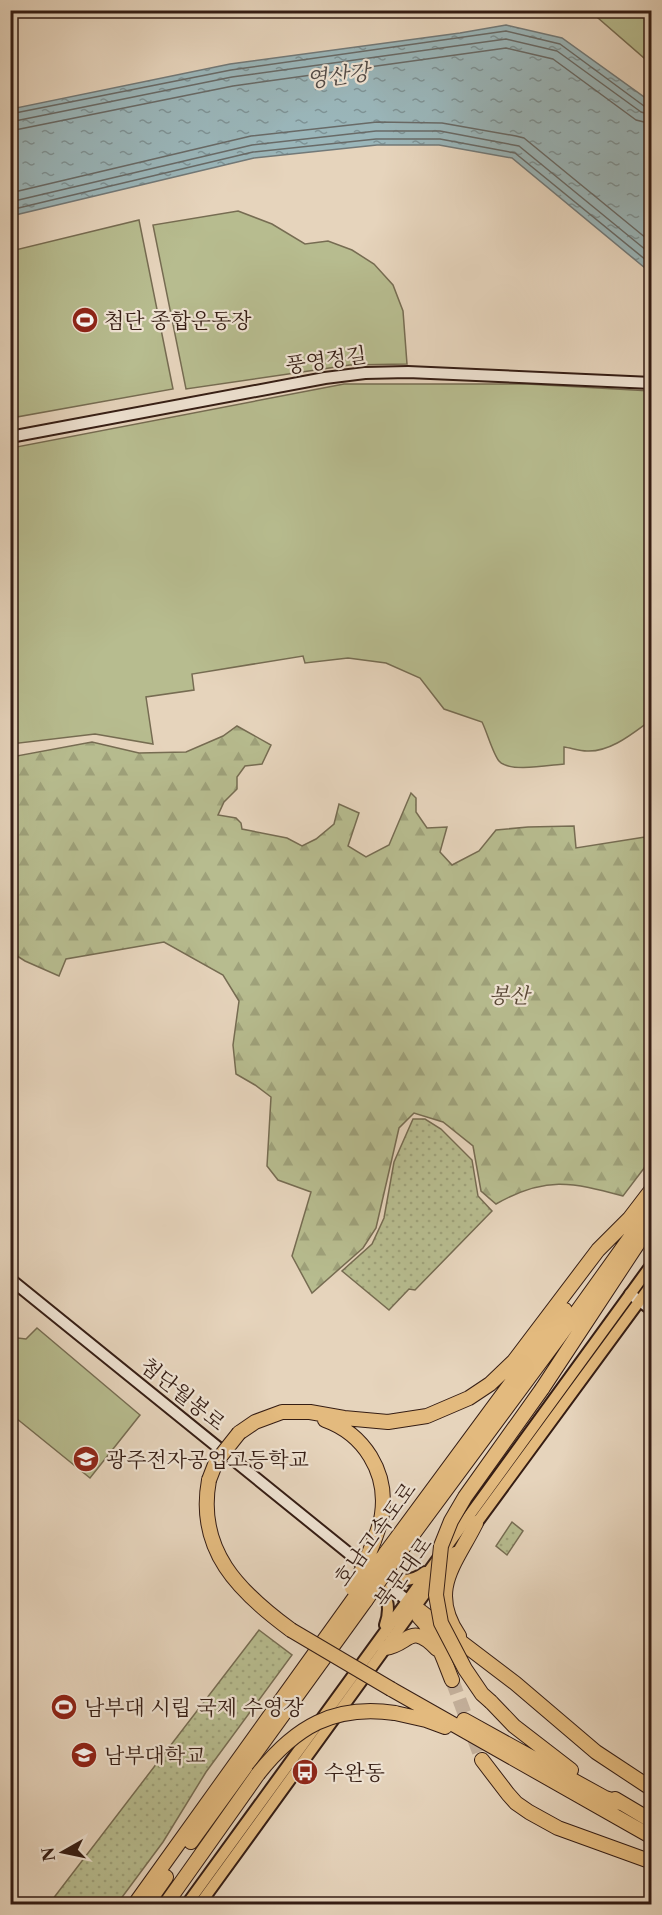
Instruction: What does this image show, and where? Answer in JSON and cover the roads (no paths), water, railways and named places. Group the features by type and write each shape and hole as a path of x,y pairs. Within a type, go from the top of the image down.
{"highway":[{"name":"호남고속도로","path":"147,1905 362,1596 651,1189"},
{"name":"호남고속도로","path":"387,1561 548,1352 651,1207"},
{"path":"631,1217 598,1250 514,1361 490,1384 470,1398 427,1416 388,1422 310,1412 282,1412 255,1422 242,1436 226,1461 215,1491 214,1509 218,1529 230,1559 253,1588 298,1625 393,1686 651,1837"},
{"path":"651,1222 542,1389 465,1497 451,1521 441,1546 436,1595 441,1623 465,1669 482,1694 514,1726 549,1755 651,1821"},
{"path":"242,1436 294,1417 314,1417 326,1420 351,1433 362,1443 371,1456 381,1483 382,1514 363,1568 280,1700"},
{"path":"473,1650 453,1628 445,1608 444,1598 449,1574 476,1523"},
{"name":"호남고속도로","path":"135,1905 280,1700 362,1596"},
{"path":"411,1604 515,1683 596,1752 651,1789"},
{"path":"411,1604 417,1616 427,1625 452,1680"},
{"path":"382,1643 394,1647 404,1638 412,1635 430,1642 441,1653"},
{"path":"393,1686 605,1798 621,1803"},
{"path":"166,1905 258,1774 281,1747 295,1735 341,1714 368,1711 395,1713 441,1725 572,1792"},
{"path":"483,1760 508,1794 529,1812 558,1828 651,1862"}],"main road":[{"name":"북문대로","path":"187,1905 411,1604 476,1523 635,1298 651,1264"},
{"name":"북문대로","path":"411,1604 434,1563 635,1298 651,1284"},
{"path":"369,1569 390,1578 406,1581 421,1575 434,1563"},
{"path":"369,1569 383,1589 388,1602 389,1615 382,1643"},
{"name":"북문대로","path":"200,1905 382,1643"}],"street":[{"name":"풍영정길","path":"10,437 290,384 365,373 408,372 651,383"},
{"name":"첨단월봉로","path":"10,1280 411,1604"},
{"path":"635,1298 651,1310"}],"water":[{"name":"영산강","path":"506,25 562,38 651,102 651,273 512,158 439,145 377,145 254,158 11,216 11,109 230,64"}],"tunnel":[{"path":"452,1680 482,1760"}],"place":[{"name":"첨단 종합운동장","path":"85,320"},
{"name":"광주전자공업고등학교","path":"86,1459"},
{"name":"남부대 시립 국제 수영장","path":"64,1707"},
{"name":"남부대학교","path":"84,1755"},
{"name":"수완동","path":"305,1772"}],"park label":[{"name":"봉산","path":"509,995"}]}
